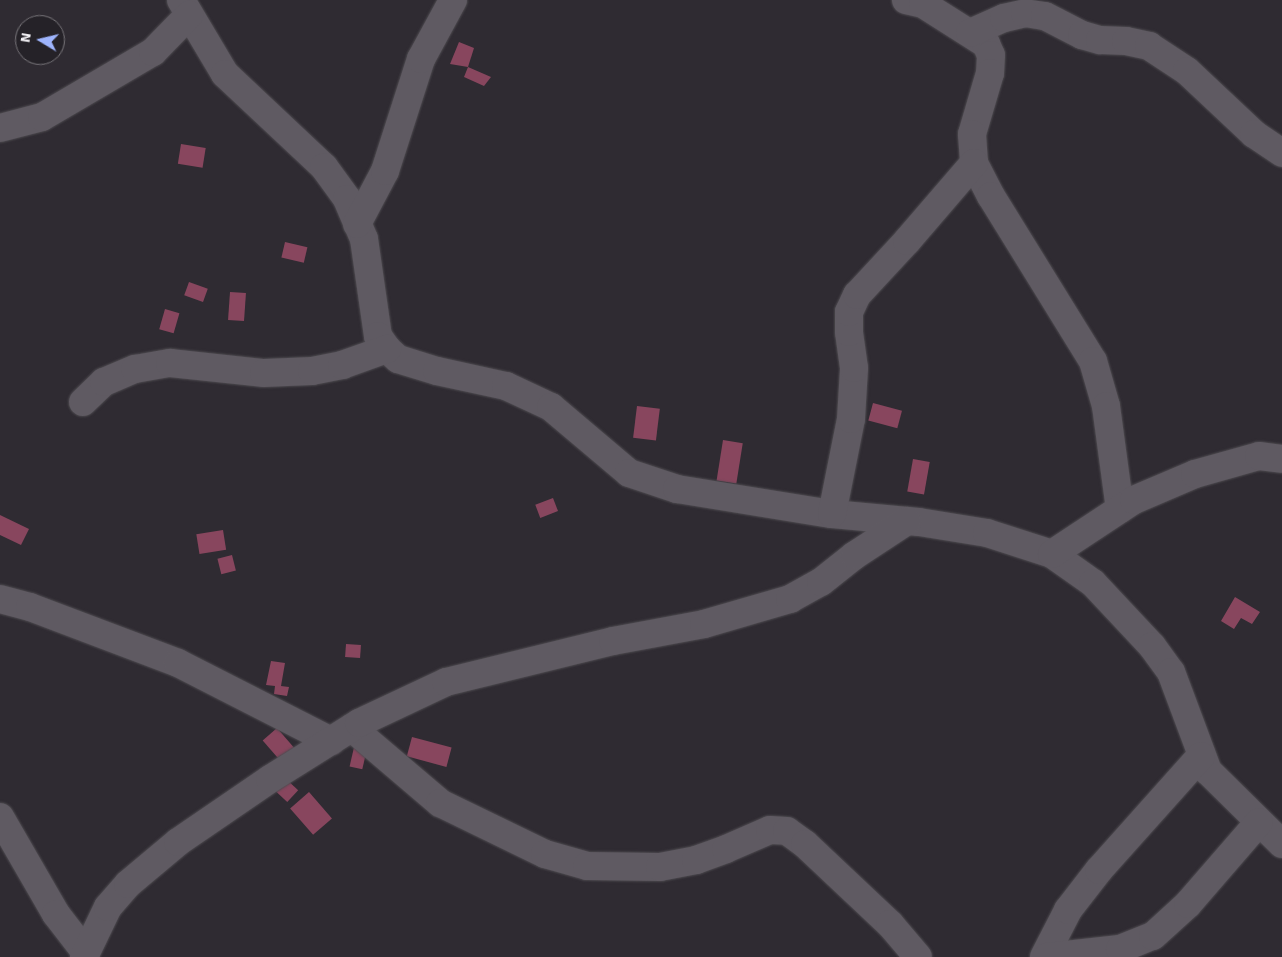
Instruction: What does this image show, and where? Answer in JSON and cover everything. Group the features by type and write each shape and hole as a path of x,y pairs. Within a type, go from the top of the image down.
{"street":[{"path":"357,224 385,171 421,59 453,0"},
{"path":"911,1 923,4 970,33 986,44 991,55 990,73 972,134 974,163 991,196 1093,361 1106,406 1120,509"},
{"path":"0,128 42,116 153,52 185,7 225,74 324,167 347,199 364,239 378,336 387,349 398,359 413,365 506,386 551,408 629,473 677,490 832,514 907,521 987,533 1052,554 1093,583 1152,646 1171,672 1184,702 1201,756 1208,771 1282,844"},
{"path":"970,33 1004,18 1025,14 1045,16 1082,35 1100,40 1126,41 1149,46 1188,71 1254,134 1282,153"},
{"path":"832,514 851,419 854,368 848,332 849,312 857,294 907,241 974,163"},
{"path":"83,402 104,382 135,369 170,363 264,373 312,371 342,366 387,349"},
{"path":"1052,554 1134,500 1195,474 1259,456 1282,459"},
{"path":"0,817 56,914 85,955 108,907 128,884 178,842 270,779 342,734 446,682 613,641 704,624 790,599 821,582 856,555 907,521"},
{"path":"0,599 30,607 178,662 342,734 440,803 545,854 587,866 660,866 696,860 770,830 787,831 805,844 890,924 918,957"},
{"path":"1045,957 1068,910 1098,870 1201,756"},
{"path":"1045,957 1120,949 1153,936 1188,904 1259,822"}],"building":[{"path":"459,42 474,48 468,67 450,64"},
{"path":"468,67 491,77 484,86 464,77"},
{"path":"181,144 206,148 203,168 178,164"},
{"path":"285,242 307,247 304,263 281,258"},
{"path":"189,282 208,289 203,302 184,295"},
{"path":"230,292 246,293 244,321 228,320"},
{"path":"165,309 179,313 174,333 159,329"},
{"path":"873,403 902,411 897,428 868,420"},
{"path":"637,406 660,409 656,441 633,438"},
{"path":"723,440 743,443 736,484 717,480"},
{"path":"913,459 930,462 924,494 907,491"},
{"path":"553,498 558,511 540,518 535,505"},
{"path":"0,515 29,529 21,545 0,535"},
{"path":"223,530 226,550 199,554 196,534"},
{"path":"232,555 236,571 221,574 217,559"},
{"path":"1235,597 1260,612 1252,624 1241,618 1234,629 1221,621"},
{"path":"346,644 361,645 360,658 345,657"},
{"path":"271,661 285,663 281,686 289,687 287,696 274,694 275,686 266,685"},
{"path":"277,728 296,750 282,762 263,740"},
{"path":"412,737 452,748 446,767 407,756"},
{"path":"355,743 368,746 362,769 350,766"},
{"path":"285,778 298,790 287,802 274,790"},
{"path":"309,792 332,818 313,835 290,808"}]}
